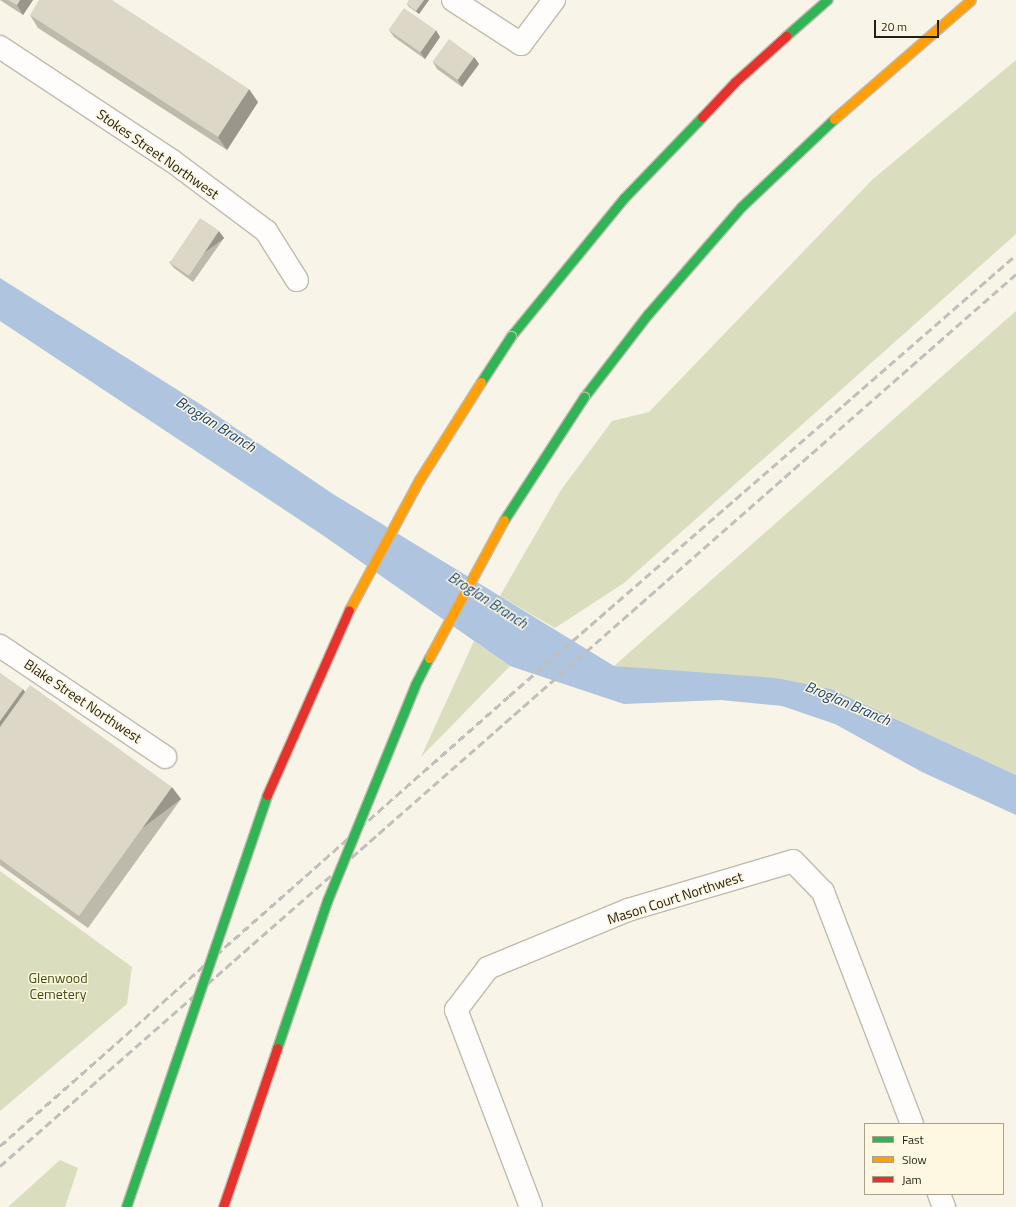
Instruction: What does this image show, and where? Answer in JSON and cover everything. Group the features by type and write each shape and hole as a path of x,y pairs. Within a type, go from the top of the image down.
{"highway":[{"path":"126,1207 264,801 342,624 419,480 511,336 624,198 735,82 827,0"},
{"path":"224,1207 327,900 415,685 510,510 584,397 648,314 740,207 801,148 971,0"}],"street":[{"path":"453,0 521,44 554,0"},
{"name":"Stokes Street Northwest","path":"0,48 171,160 266,231 298,280"},
{"name":"Blake Street Northwest","path":"0,646 166,757"},
{"name":"Mason Court Northwest","path":"531,1207 456,1010 488,968 628,910 793,861 823,892 912,1123"},
{"path":"939,1195 944,1207"}],"green space":[{"path":"1016,60 1016,234 624,583 555,628 500,596 561,490 612,421 649,412 873,179"},
{"path":"1016,311 1016,775 831,689 614,666"},
{"path":"474,641 510,666 421,757"},
{"name":"Glenwood Cemetery","path":"0,871 132,967 127,1004 0,1111"},
{"path":"60,1160 78,1168 65,1207 8,1207"}],"water":[{"name":"Broglan Branch","path":"0,278 203,406 333,494 614,666 776,678 831,689 1016,775 1016,815 922,772 835,724 782,706 721,700 624,704 510,666 324,536 0,321"}],"building":[{"path":"8,0 20,0 17,5"},
{"path":"39,0 112,0 249,89 218,137 30,15"},
{"path":"409,0 424,0 416,11 407,4"},
{"path":"404,8 436,30 420,52 389,30"},
{"path":"449,39 474,57 458,80 433,62"},
{"path":"200,218 219,231 189,276 170,263"},
{"path":"0,673 23,689 0,721"},
{"path":"30,685 172,787 79,916 0,859 0,727"}],"railway":[{"path":"0,1146 509,696 1016,255"},
{"path":"0,1166 1016,274"}],"traffic: fast":[{"path":"786,36 827,0"},
{"path":"511,336 624,198 702,117"},
{"path":"584,397 648,314 741,207 834,119"},
{"path":"481,382 511,336"},
{"path":"504,520 584,397"},
{"path":"277,1048 327,901 415,685 429,658"},
{"path":"126,1207 267,795"}],"traffic: slow":[{"path":"834,119 971,0"},
{"path":"349,610 419,480 481,382"},
{"path":"429,658 504,520"}],"traffic: jam":[{"path":"702,117 735,82 786,36"},
{"path":"267,795 349,610"},
{"path":"223,1207 277,1048"}]}
